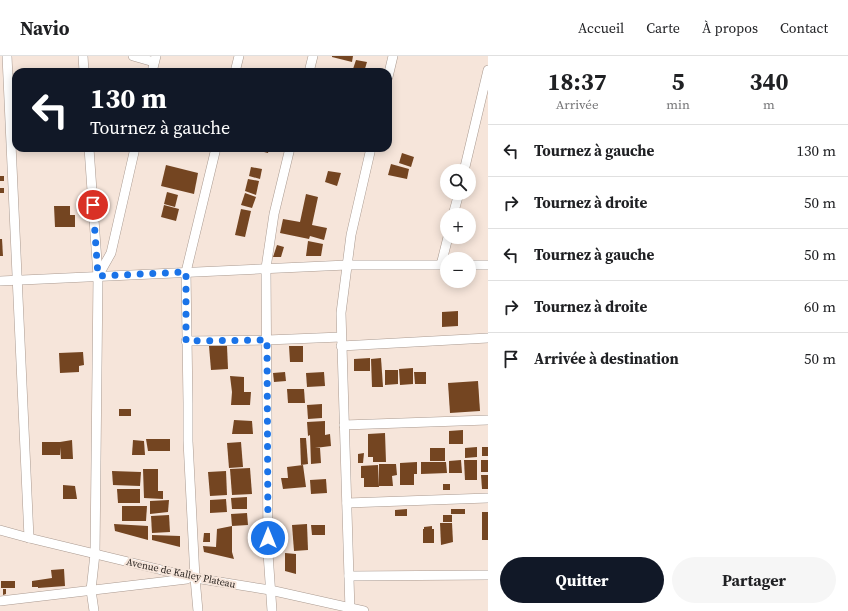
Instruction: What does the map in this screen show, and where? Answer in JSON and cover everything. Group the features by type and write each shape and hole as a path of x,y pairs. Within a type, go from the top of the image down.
{"street":[{"path":"7,56 29,538"},
{"path":"83,56 84,68"},
{"path":"133,56 155,59"},
{"path":"236,68 239,56"},
{"path":"310,68 313,56"},
{"path":"390,68 393,56"},
{"path":"466,164 488,70"},
{"path":"89,152 98,276 95,554 91,590 94,611"},
{"path":"98,276 111,253 134,152"},
{"path":"198,611 194,578 188,441 186,272 215,152"},
{"path":"272,611 268,545 266,268 274,214 289,152"},
{"path":"350,609 341,313 351,235 370,152"},
{"path":"0,281 347,265 440,265"},
{"path":"476,265 488,265"},
{"path":"186,341 341,341 488,338"},
{"path":"344,425 488,420"},
{"path":"346,503 488,498"},
{"name":"Avenue de Kalley Plateau","path":"0,530 194,578 270,590 364,611"},
{"path":"349,576 488,575"},
{"path":"0,601 194,578"}],"building":[{"path":"332,56 353,56 352,62"},
{"path":"356,60 367,62 365,68 353,68"},
{"path":"402,153 414,157 411,167 399,163"},
{"path":"391,164 409,169 407,179 388,175"},
{"path":"166,165 198,173 194,194 161,186"},
{"path":"251,167 262,169 260,179 249,176"},
{"path":"328,171 341,173 337,186 325,182"},
{"path":"0,176 4,176 4,181 0,181"},
{"path":"248,179 259,181 256,195 245,191"},
{"path":"0,188 4,188 4,193 0,193"},
{"path":"167,192 178,195 175,207 164,204"},
{"path":"245,193 256,197 252,208 241,205"},
{"path":"306,194 318,197 312,225 327,228 324,240 310,236 309,239 280,233 283,219 300,222"},
{"path":"164,205 179,209 176,221 161,217"},
{"path":"54,206 70,206 70,215 75,215 75,227 55,227"},
{"path":"241,209 251,211 245,237 235,235"},
{"path":"0,239 2,239 3,256 0,256"},
{"path":"308,241 323,244 321,256 306,256"},
{"path":"277,245 284,247 281,257 273,257"},
{"path":"458,311 458,326 442,327 442,312"},
{"path":"209,346 227,346 228,369 211,370"},
{"path":"289,346 303,346 303,362 290,362"},
{"path":"83,352 84,365 79,366 79,372 60,373 59,353"},
{"path":"370,358 370,371 354,371 354,359"},
{"path":"381,358 383,387 372,387 371,359"},
{"path":"413,368 413,384 400,385 399,369"},
{"path":"385,370 398,370 398,384 385,385"},
{"path":"285,372 286,381 274,382 273,373"},
{"path":"324,372 325,386 307,387 306,373"},
{"path":"414,372 426,372 426,384 415,384"},
{"path":"230,376 244,377 244,392 251,392 250,405 231,405 232,392"},
{"path":"478,381 480,411 450,413 448,383"},
{"path":"287,389 304,389 305,403 288,403"},
{"path":"322,404 322,418 308,419 307,405"},
{"path":"119,409 131,409 131,416 119,416"},
{"path":"234,420 252,421 253,434 232,434"},
{"path":"325,421 325,435 330,434 331,446 315,448 320,448 321,463 311,464 310,435 308,436 307,422"},
{"path":"463,430 463,444 449,444 449,431"},
{"path":"385,433 386,462 373,462 373,457 368,457 368,434"},
{"path":"300,438 306,438 308,464 301,465"},
{"path":"146,439 170,439 170,451 148,451"},
{"path":"72,440 73,459 61,459 60,447 60,455 42,455 42,442"},
{"path":"133,440 144,441 145,455 132,455"},
{"path":"241,442 243,467 229,468 227,443"},
{"path":"477,447 477,457 465,458 465,448"},
{"path":"482,447 488,447 488,456 482,456"},
{"path":"430,448 445,448 445,461 430,461"},
{"path":"364,453 363,463 358,463 358,454"},
{"path":"461,460 462,473 449,473 449,461"},
{"path":"464,460 477,460 477,480 465,480"},
{"path":"481,460 488,460 488,472 481,472"},
{"path":"417,462 417,474 414,474 414,485 400,485 400,463"},
{"path":"421,462 446,462 447,473 421,474"},
{"path":"379,464 396,464 397,475 392,476 393,486 379,486"},
{"path":"303,465 306,487 283,489 281,478 288,478 287,467"},
{"path":"378,465 379,487 364,487 364,478 361,478 361,466"},
{"path":"250,468 252,494 232,495 230,469"},
{"path":"143,469 158,469 158,491 163,491 163,499 144,498"},
{"path":"112,471 141,472 140,486 113,485"},
{"path":"226,471 227,495 210,496 208,472"},
{"path":"481,475 488,475 488,489 482,489"},
{"path":"326,479 327,493 311,494 310,480"},
{"path":"443,484 450,484 450,490 443,490"},
{"path":"63,485 75,486 77,499 63,499"},
{"path":"117,489 140,489 140,503 118,503"},
{"path":"247,497 247,509 232,509 231,498"},
{"path":"226,499 227,512 210,513 210,500"},
{"path":"169,500 168,512 150,514 150,501"},
{"path":"122,506 147,506 146,521 122,521"},
{"path":"407,509 407,516 395,516 395,510"},
{"path":"451,509 465,509 465,514 451,514"},
{"path":"482,512 488,512 488,540 482,540"},
{"path":"247,513 248,525 232,526 231,514"},
{"path":"169,515 170,532 152,533 151,516"},
{"path":"443,515 452,515 452,522 443,522"},
{"path":"440,523 452,523 453,542 441,545"},
{"path":"114,524 148,526 148,540 115,531"},
{"path":"307,524 308,550 294,551 292,525"},
{"path":"311,525 325,525 325,535 312,535"},
{"path":"232,526 232,552 234,559 204,552 203,546 216,547 217,529"},
{"path":"432,526 432,529 434,529 434,543 423,543 424,527"},
{"path":"204,533 210,533 210,542 203,542"},
{"path":"152,535 180,536 180,547 152,540"},
{"path":"285,553 296,554 296,574 285,571"},
{"path":"64,569 65,586 32,587 32,581 52,578 51,570"},
{"path":"1,581 15,581 15,588 1,588"},
{"path":"3,589 6,589 6,594 3,595"}],"route":[{"path":"93,205 98,276 186,272 186,341 267,340 268,538"}]}
